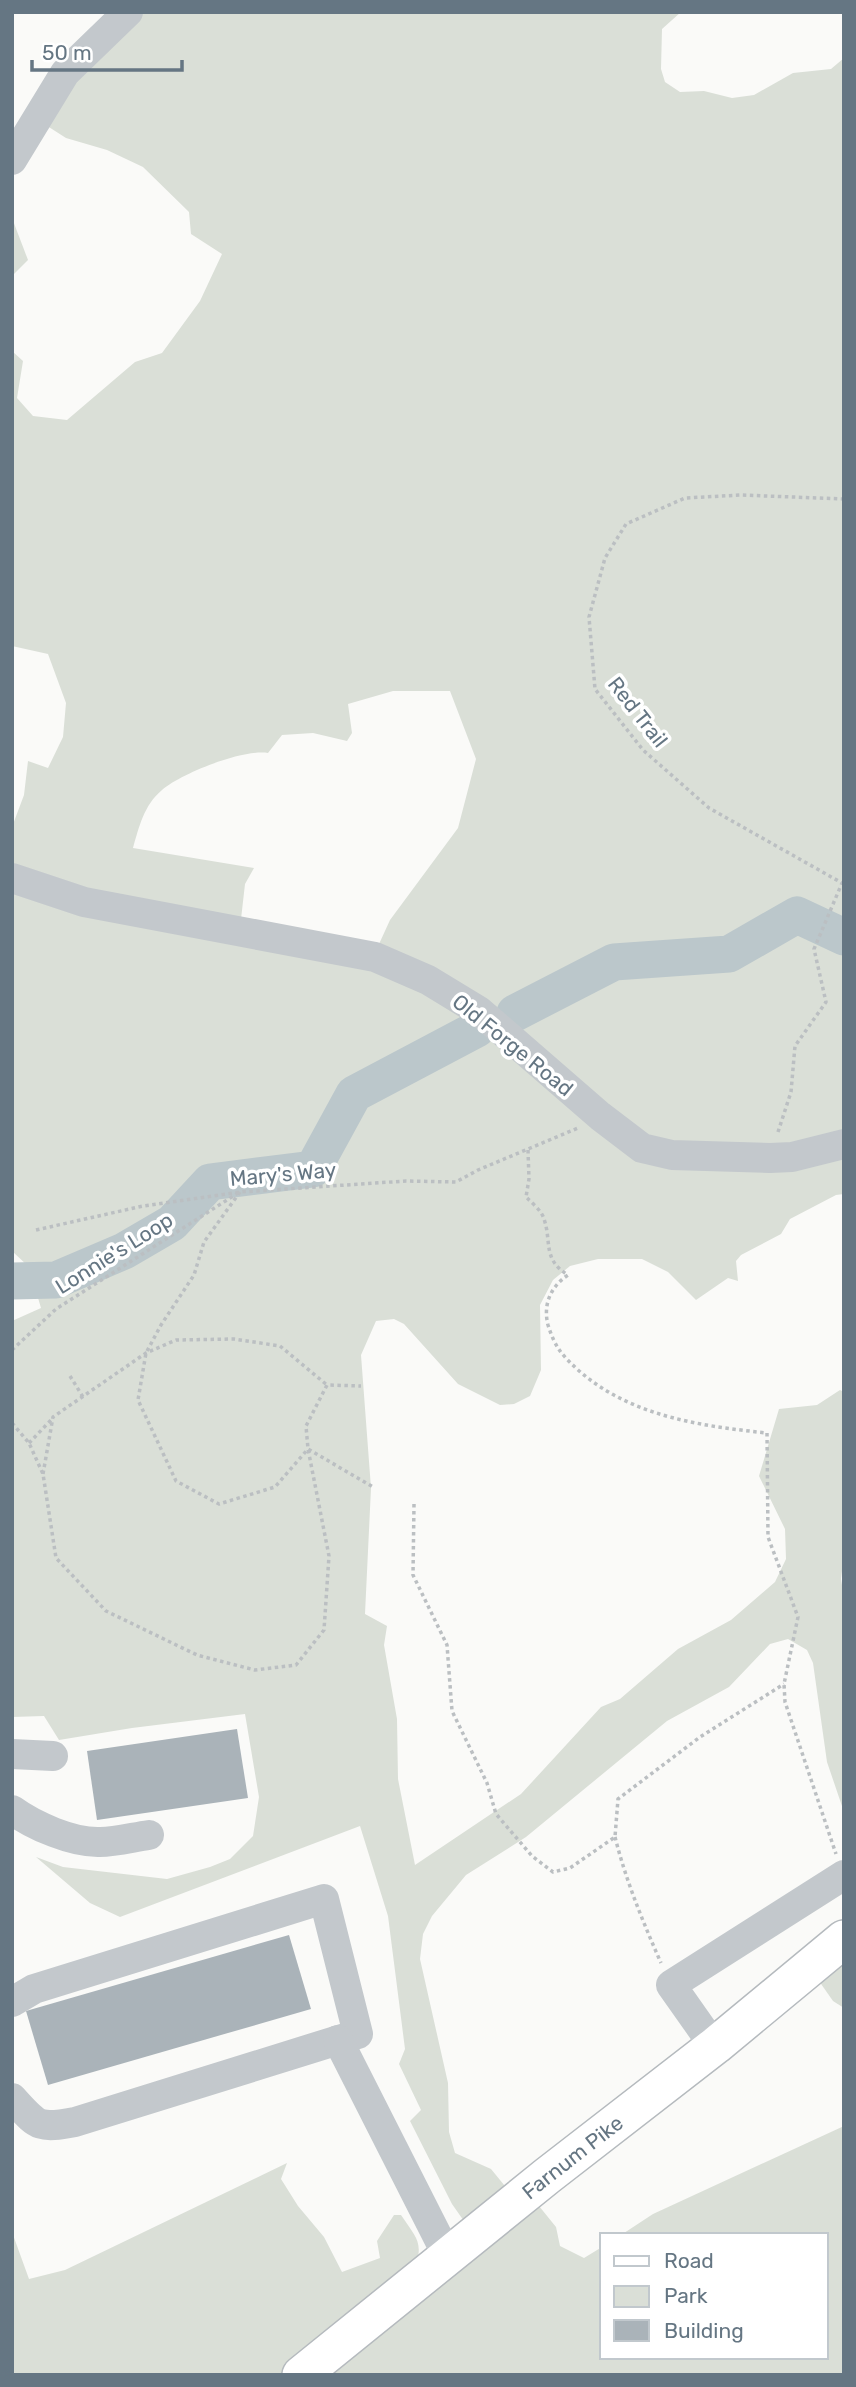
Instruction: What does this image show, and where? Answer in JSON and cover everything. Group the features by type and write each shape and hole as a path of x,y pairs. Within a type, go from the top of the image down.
{"main road":[{"name":"Farnum Pike","path":"301,2375 844,1939"}],"street":[{"path":"12,160 65,73 128,12"},
{"name":"Old Forge Road","path":"12,878 84,902 375,957 428,980 479,1011 600,1116 642,1148 673,1155 770,1158 793,1157 844,1144"},
{"path":"12,1754 52,1756"},
{"path":"12,1810 28,1822 59,1834 99,1843 149,1835"},
{"path":"714,2046 671,1985 843,1874"},
{"path":"12,2002 34,1989 324,1899 358,2034 75,2122 48,2127 32,2120 12,2098"},
{"path":"338,2040 448,2257"}],"path":[{"name":"Red Trail","path":"770,1158 791,1091 795,1046 826,1002 814,949 843,882 709,807 643,750 595,689 589,617 605,558 626,524 685,498 741,495 844,499"},
{"name":"Mary's Way","path":"36,1230 143,1206 240,1192 406,1181 456,1182 478,1170 570,1133 600,1116"},
{"path":"528,1150 529,1179 526,1197 544,1217 554,1264 568,1275 553,1289 545,1312 556,1349 596,1386 625,1402 687,1422 767,1433 768,1537 798,1618 784,1684 785,1702 843,1874"},
{"path":"240,1192 204,1242 194,1275 146,1353 138,1400 176,1481 219,1504 275,1487 308,1449"},
{"name":"Lonnie's Loop","path":"12,1350 56,1309 240,1192"},
{"path":"29,1443 53,1417 146,1353 176,1340 234,1339 280,1346 327,1385 360,1386"},
{"path":"70,1376 83,1397"},
{"path":"12,1423 29,1443 43,1474 56,1558 106,1611 197,1655 255,1670 296,1665 324,1630 329,1556 306,1426 327,1385"},
{"path":"43,1474 53,1417"},
{"path":"308,1449 373,1487"},
{"path":"414,1504 413,1576 447,1645 452,1711 486,1783 496,1814 533,1856 553,1872 570,1868 615,1837"},
{"path":"671,1985 639,1913 622,1865 615,1837 618,1799 700,1737 784,1684"}],"green space":[{"path":"128,12 681,12 662,29 661,69 665,82 680,92 704,91 732,98 754,95 793,73 831,69 844,58 844,1194 836,1195 790,1219 781,1234 741,1255 736,1261 738,1281 728,1278 696,1300 668,1272 642,1259 598,1259 570,1266 553,1280 540,1305 541,1370 530,1396 514,1404 500,1405 458,1384 404,1324 394,1319 376,1321 361,1355 371,1488 365,1614 387,1626 384,1645 397,1719 398,1779 415,1865 521,1794 601,1707 620,1699 678,1649 731,1620 775,1582 786,1559 785,1529 759,1476 779,1409 817,1405 840,1390 844,1392 844,1555 841,1579 844,1597 844,1812 827,1762 813,1663 807,1650 788,1639 770,1644 729,1687 667,1721 526,1837 466,1875 432,1916 423,1934 420,1959 448,2083 449,2132 455,2153 491,2169 509,2191 466,2224 452,2204 410,2121 421,2110 399,2064 405,2049 388,1916 360,1826 120,1917 90,1903 36,1857 63,1867 167,1879 230,1859 253,1836 259,1797 245,1714 59,1740 44,1716 12,1717 12,1321 41,1308 29,1267 12,1251 12,827 24,795 28,761 48,768 63,737 66,703 48,654 12,646 12,351 23,361 17,398 33,416 67,420 135,362 162,353 200,301 222,254 191,234 189,212 143,167 107,150 66,138 41,122","holes":["393,691 450,691 476,759 458,828 390,920 374,955 240,928 245,884 254,868 133,848 151,802 162,790 183,776 229,758 268,753 282,735 313,733 347,741 352,733 348,704"]},
{"path":"12,218 28,260 12,276"},
{"path":"844,1960 844,2008 833,2001 819,1981"},
{"path":"844,2126 844,2375 332,2375 539,2206 556,2227 560,2246 584,2258 600,2248 600,2359 828,2359 828,2233 624,2233 653,2214"},
{"path":"287,2163 281,2179 298,2206 324,2237 342,2272 380,2258 377,2241 394,2215 401,2215 418,2242 417,2262 413,2272 281,2375 12,2375 12,2232 29,2279 65,2270"}],"building":[{"path":"237,1729 248,1798 97,1820 87,1751"},
{"path":"289,1935 311,2009 48,2085 26,2011"}],"waterway":[{"path":"515,1013 614,962 729,954 797,915 844,937"},
{"path":"12,1281 56,1280 124,1251 172,1223 210,1182 313,1169 354,1094 477,1029"}]}
